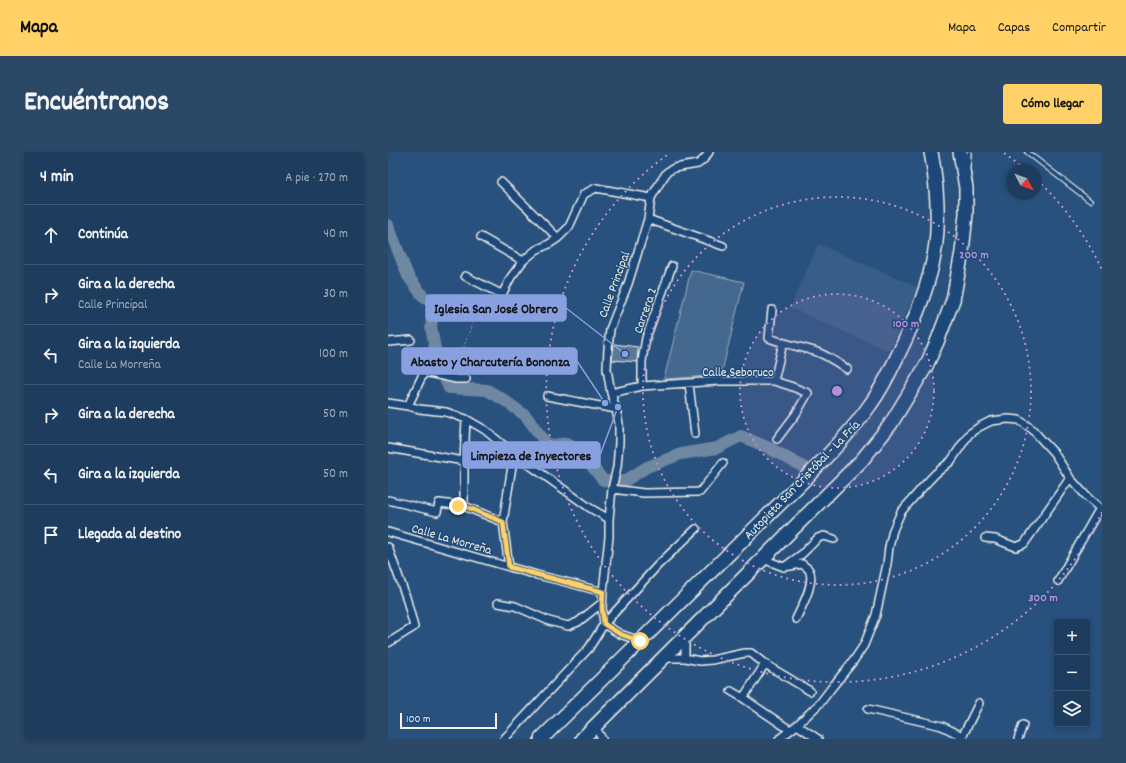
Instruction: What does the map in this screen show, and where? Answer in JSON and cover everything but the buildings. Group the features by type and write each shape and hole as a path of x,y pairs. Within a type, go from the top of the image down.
{"highway":[{"name":"Autopista San Cristóbal - La Fría","path":"541,739 808,476 846,436 880,390 908,335 933,262 937,231 936,175 932,152"},
{"path":"582,739 862,460 890,425 926,366 953,300 965,233 968,185 960,152"}],"street":[{"name":"Calle Principal","path":"604,624 602,603 609,537 609,519 612,489 620,443 619,424 607,370 610,329 628,284 648,219 651,198 667,172 674,168 698,164 709,152"},
{"path":"501,182 558,238"},
{"path":"492,314 501,294 523,261 536,250 558,238 569,227 584,194 596,188 651,198"},
{"path":"648,219 724,246"},
{"path":"481,237 523,261"},
{"name":"Carrera 2","path":"642,386 642,361 646,338 672,266"},
{"path":"465,276 501,294"},
{"path":"772,310 769,338 817,352 847,370"},
{"path":"388,342 411,340"},
{"path":"774,381 783,343"},
{"path":"408,406 424,372 456,379 466,378"},
{"name":"Calle Seboruco","path":"611,393 642,386 719,381 774,381 808,393 796,414 777,438"},
{"path":"689,384 694,434"},
{"path":"547,396 616,409"},
{"path":"388,403 446,412 466,419 484,430 514,454 590,508 609,519"},
{"path":"464,506 466,419"},
{"path":"779,739 797,725 820,703 864,645 876,615 893,530 901,512 921,489 951,461 969,434 991,421 1008,419 1019,420 1032,429 1054,452 1070,478 1088,498 1101,509 1058,581"},
{"path":"388,448 464,461"},
{"path":"509,567 503,522 514,454"},
{"path":"612,489 644,493 700,492 723,463"},
{"path":"985,538 996,539 1016,547 1024,544 1070,478"},
{"path":"388,500 437,512 439,503 464,506 503,522"},
{"path":"504,739 590,648 604,624 658,564 696,529"},
{"name":"Calle La Morreña","path":"388,532 603,592"},
{"path":"784,567 802,554 818,538 824,536 834,539"},
{"path":"388,547 406,597 414,627 388,643"},
{"path":"763,559 784,567 802,564 808,568 811,575 809,589 796,619"},
{"path":"498,603 515,606 549,621 568,626 578,622 602,603"},
{"path":"604,624 620,634 640,641"},
{"path":"683,638 685,645 685,658"},
{"path":"663,658 685,658 700,661 751,653 765,664 810,690"},
{"path":"743,698 765,664"},
{"path":"731,691 790,730"},
{"path":"868,709 942,726 961,738 978,703"},
{"path":"797,725 818,739"},
{"path":"1018,739 1023,725"},
{"path":"595,726 602,739"}],"lane":[{"path":"969,152 969,171"},
{"path":"1027,152 1090,201"}],"path":[{"path":"466,378 467,361 464,346 471,327 479,309 492,314"}],"shaded area":[{"path":"818,244 918,287 889,351 790,308"},
{"path":"691,270 744,282 721,375 664,379"}],"waterway":[{"path":"388,225 408,276 422,295 434,304 431,327 438,365 449,388 487,390 504,400 526,416 548,446 567,443 584,452 590,464 603,480 620,484 647,467 681,454 717,448 741,436 769,448 807,469"}],"place":[{"name":"Iglesia San José Obrero","path":"625,354"},
{"name":"Abasto y Charcutería Bononza","path":"605,403"},
{"name":"Limpieza de Inyectores","path":"618,407"}],"route":[{"path":"458,506 464,506 503,522 509,567 603,592 602,608 604,624 620,634 640,641"}]}
